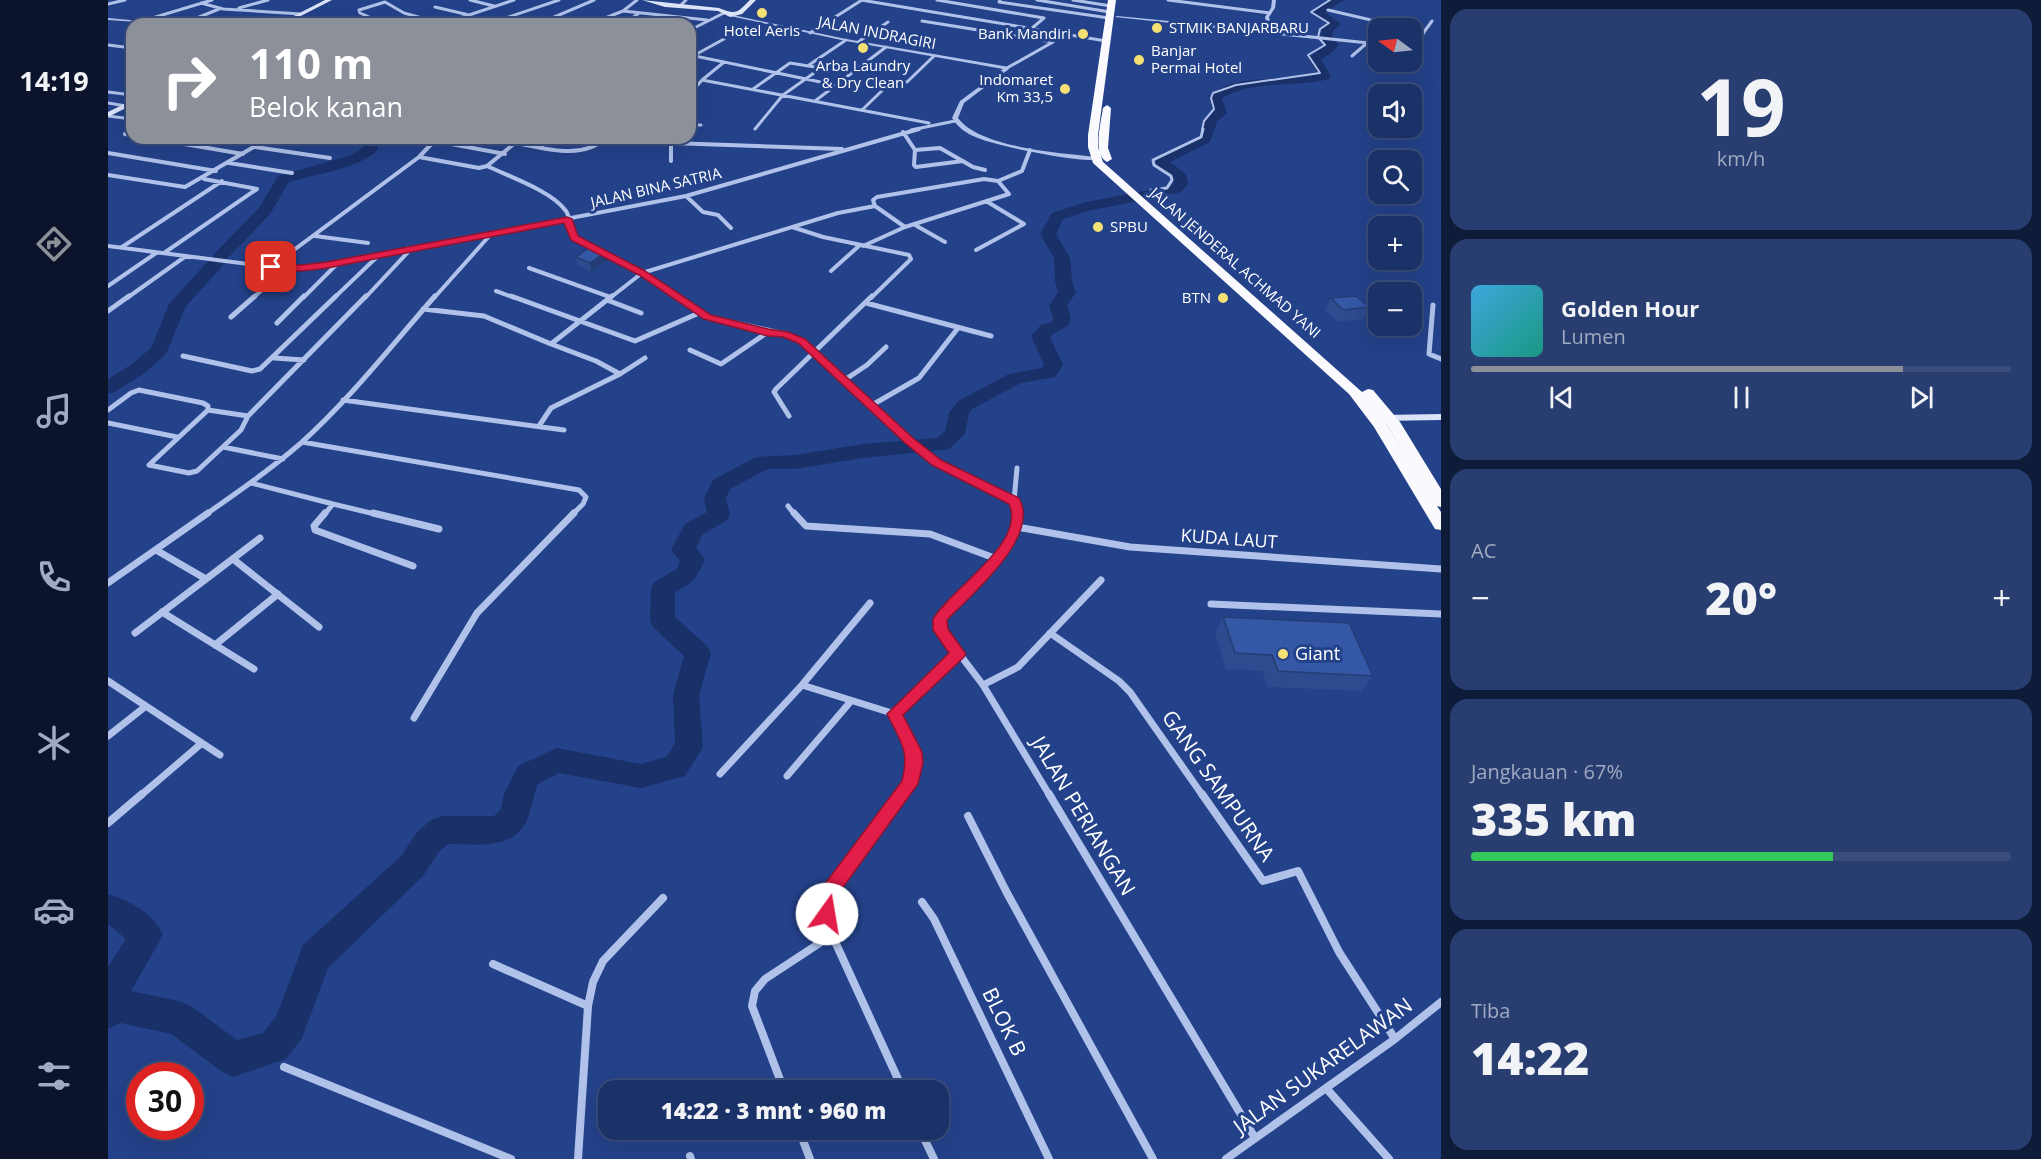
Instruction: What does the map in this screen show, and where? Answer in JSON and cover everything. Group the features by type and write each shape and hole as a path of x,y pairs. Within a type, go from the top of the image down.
{"highway":[{"name":"JALAN JENDERAL ACHMAD YANI","path":"1120,0 1112,11 1106,41 1108,98 1103,148 1107,159 1140,193 1352,377 1441,502"},
{"name":"JALAN JENDERAL ACHMAD YANI","path":"1112,11 1106,73 1098,97 1093,147 1097,159 1105,170 1140,193"},
{"path":"1098,97 1108,98"},
{"name":"JALAN JENDERAL ACHMAD YANI","path":"1385,422 1441,525"}],"main road":[{"path":"293,18 329,0"},
{"path":"727,14 739,9 747,0"},
{"path":"649,1 719,10 727,14 742,16 753,0"},
{"path":"108,115 126,106"},
{"path":"1385,422 1441,417"},
{"path":"1385,422 1441,424"}],"street":[{"path":"108,4 125,0"},
{"path":"152,18 212,0"},
{"path":"232,10 268,0"},
{"path":"470,0 495,6"},
{"path":"460,18 514,0"},
{"path":"507,18 559,0"},
{"path":"552,18 594,0"},
{"path":"605,18 623,11 637,0"},
{"path":"680,6 686,0"},
{"path":"810,33 862,0 1065,36 1106,41"},
{"path":"937,0 1044,18 1031,29"},
{"path":"1000,0 999,2 1112,11"},
{"path":"1036,0 1264,32 1367,43"},
{"path":"1073,0 1112,11"},
{"path":"1168,0 1270,13"},
{"path":"1264,32 1269,25 1267,17 1273,8 1274,0"},
{"path":"1140,193 1167,188 1172,180 1171,176 1154,165 1153,160 1200,137 1204,122 1214,110 1211,98 1213,93 1236,85 1320,73 1308,55 1325,45 1319,37 1320,29 1329,23 1311,12 1330,0"},
{"path":"368,18 359,10 386,2 404,13 421,18"},
{"path":"201,3 219,9 301,14"},
{"path":"940,13 954,3"},
{"path":"435,7 469,15"},
{"path":"197,18 219,9"},
{"path":"1328,10 1368,19"},
{"path":"623,11 688,18"},
{"path":"633,18 640,13"},
{"path":"696,26 706,20 727,14"},
{"name":"JALAN INDRAGIRI","path":"742,16 810,33 1007,68"},
{"path":"108,19 126,21"},
{"path":"696,19 706,20"},
{"path":"922,21 1053,42"},
{"path":"1422,36 1432,21"},
{"path":"858,42 888,22"},
{"path":"1299,26 1302,36"},
{"path":"1065,36 1007,68 962,102 955,121 969,134 1030,150 1097,159"},
{"path":"696,53 724,39"},
{"path":"810,65 846,40"},
{"path":"1353,56 1367,43"},
{"path":"108,45 126,47"},
{"path":"815,101 886,47"},
{"path":"862,110 892,81 907,82 934,56"},
{"path":"696,57 835,85"},
{"path":"696,87 723,63"},
{"path":"753,89 790,63 821,68 783,95 755,129"},
{"path":"702,80 933,124"},
{"path":"108,92 126,94"},
{"path":"108,103 126,104"},
{"path":"108,115 126,118"},
{"name":"JALAN BINA SATRIA","path":"109,246 271,267 287,268 339,263 686,196 798,165 903,132 955,121"},
{"path":"903,132 915,150 914,165 919,167 963,161"},
{"path":"185,144 244,154"},
{"path":"108,175 181,188 216,171 259,144"},
{"path":"271,267 418,157 431,144"},
{"path":"459,144 505,154"},
{"path":"418,157 471,168 488,166 515,144"},
{"path":"522,144 571,153 585,152 601,144"},
{"path":"539,147 543,144"},
{"path":"671,144 671,161"},
{"path":"696,144 846,149"},
{"path":"255,147 330,158"},
{"path":"915,150 940,148 975,168 985,170"},
{"path":"874,206 873,200 877,197 984,179 998,181 1022,171 1024,160 1030,150"},
{"path":"108,153 216,171"},
{"path":"228,163 292,173"},
{"path":"488,166 559,206 566,212 574,238 642,273 699,313 715,320 796,338 814,351 925,454 946,469 1014,501"},
{"path":"164,253 257,189 203,178"},
{"path":"831,271 861,245 905,227 1009,194 998,181"},
{"path":"121,248 222,182"},
{"path":"686,196 703,212 718,215 731,228"},
{"path":"976,250 1024,224 986,201"},
{"path":"550,344 642,273 838,213 874,206 905,227"},
{"path":"915,225 945,242"},
{"path":"789,416 774,391 911,259 909,255 823,237 792,227"},
{"path":"108,583 251,483 302,442 343,400 491,234"},
{"path":"314,236 368,243"},
{"path":"248,416 208,410 149,465 192,474 223,447 245,424 248,416 401,261 409,251 408,248"},
{"path":"110,283 156,252"},
{"path":"183,356 255,371 274,358 381,254"},
{"path":"108,311 186,256"},
{"path":"278,322 339,263"},
{"path":"231,317 287,268"},
{"path":"529,268 641,313"},
{"path":"496,291 578,322 637,341 699,313"},
{"path":"866,303 991,336"},
{"path":"1433,305 1429,356 1441,359"},
{"path":"423,309 484,316 550,344 597,360 620,374"},
{"path":"872,405 919,378 958,328"},
{"path":"690,350 721,364 768,332"},
{"path":"846,380 886,347"},
{"path":"274,358 304,360"},
{"path":"538,426 550,408 620,374 645,358"},
{"path":"108,410 136,390 203,403 208,406 208,410"},
{"path":"343,400 564,429"},
{"path":"108,423 177,437"},
{"path":"302,442 579,490 586,497 583,504 477,613 414,718"},
{"path":"223,447 283,459"},
{"path":"1017,468 1014,501 1017,508 1017,527"},
{"path":"251,483 439,530"},
{"path":"333,504 314,526 315,530 413,566"},
{"path":"788,506 806,526 930,534 997,559"},
{"name":"JALAN PERIANGAN","path":"1017,527 997,559 940,619 941,630 983,685 1255,1138"},
{"name":"KUDA LAUT","path":"1017,527 1130,547 1441,568"},
{"path":"135,633 260,538"},
{"path":"156,550 206,579"},
{"path":"233,559 319,627"},
{"path":"983,685 1018,667 1101,580"},
{"path":"215,645 278,594"},
{"path":"720,774 802,685 870,603"},
{"path":"1211,604 1441,614"},
{"path":"162,612 254,669"},
{"name":"GANG SAMPURNA","path":"1050,633 1119,681 1130,692 1263,881 1298,871 1339,952 1395,1039"},
{"path":"895,714 958,654"},
{"path":"108,681 220,755"},
{"path":"802,685 895,714 914,752 910,784 827,895 826,906 832,935 898,1080"},
{"path":"787,776 851,701"},
{"path":"108,736 146,706"},
{"path":"108,823 202,743"},
{"path":"969,816 1007,893 1153,1159"},
{"path":"578,1159 588,1006 593,982 603,961 663,898"},
{"name":"BLOK B","path":"922,902 934,919 1049,1159"},
{"path":"780,1080 752,1006 755,992 765,979 832,935"},
{"path":"493,964 588,1006"},
{"name":"JALAN SUKARELAWAN","path":"1226,1159 1395,1039 1441,1002"},
{"path":"284,1067 511,1159"},
{"path":"1326,1088 1389,1159"},
{"path":"803,1140 810,1159"},
{"path":"925,1140 934,1159"}],"building":[{"path":"593,245 606,252 590,263 576,257"},
{"path":"1356,296 1368,307 1343,310 1331,298"},
{"path":"1223,617 1349,623 1373,676 1278,671 1272,655 1235,653"}],"waterway":[{"path":"108,1012 119,1006 179,1018 233,1059 274,1047 290,1026 315,957 412,866 428,842 442,830 500,830 514,816 519,794 528,775 557,760 641,776 675,767 689,747 686,695 698,653 662,620 663,588 686,575 693,559 683,550 693,530 719,515 715,498 721,485 764,462 795,462 863,451 942,444 955,434 959,413 965,405 1016,378 1048,373 1054,365 1040,336 1047,329 1060,325 1062,317 1058,306 1067,292 1063,281 1062,258 1048,234 1057,216 1086,207 1176,189 1181,184 1179,174 1161,163 1167,157 1205,139 1211,121 1220,113 1215,97 1226,91 1253,84 1298,81 1325,76 1314,58 1326,52 1333,45 1326,37 1328,29 1336,24 1318,12 1339,0"},
{"path":"221,256 264,211 278,191 283,179 354,159 371,149 370,144"},
{"path":"108,388 139,368 159,350 178,304 215,264"},
{"path":"108,909 119,913 147,935 108,998"}],"place":[{"name":"Hotel Aeris","path":"762,13"},
{"name":"STMIK BANJARBARU","path":"1157,28"},
{"name":"Bank Mandiri","path":"1083,34"},
{"name":"Arba Laundry & Dry Clean","path":"863,48"},
{"name":"Banjar Permai Hotel","path":"1139,60"},
{"name":"Indomaret Km 33,5","path":"1065,89"},
{"name":"SPBU","path":"1098,227"},
{"name":"BTN","path":"1223,298"},
{"name":"Giant","path":"1283,654"}],"route":[{"path":"271,267 301,268 327,265 567,219 574,238 642,273 699,313 715,320 785,334 802,341 909,441 936,463 1014,501 1017,505 1017,527 1004,548 989,569 940,619 939,627 958,654 895,714 914,752 915,763 910,784 827,895 827,914"}]}
